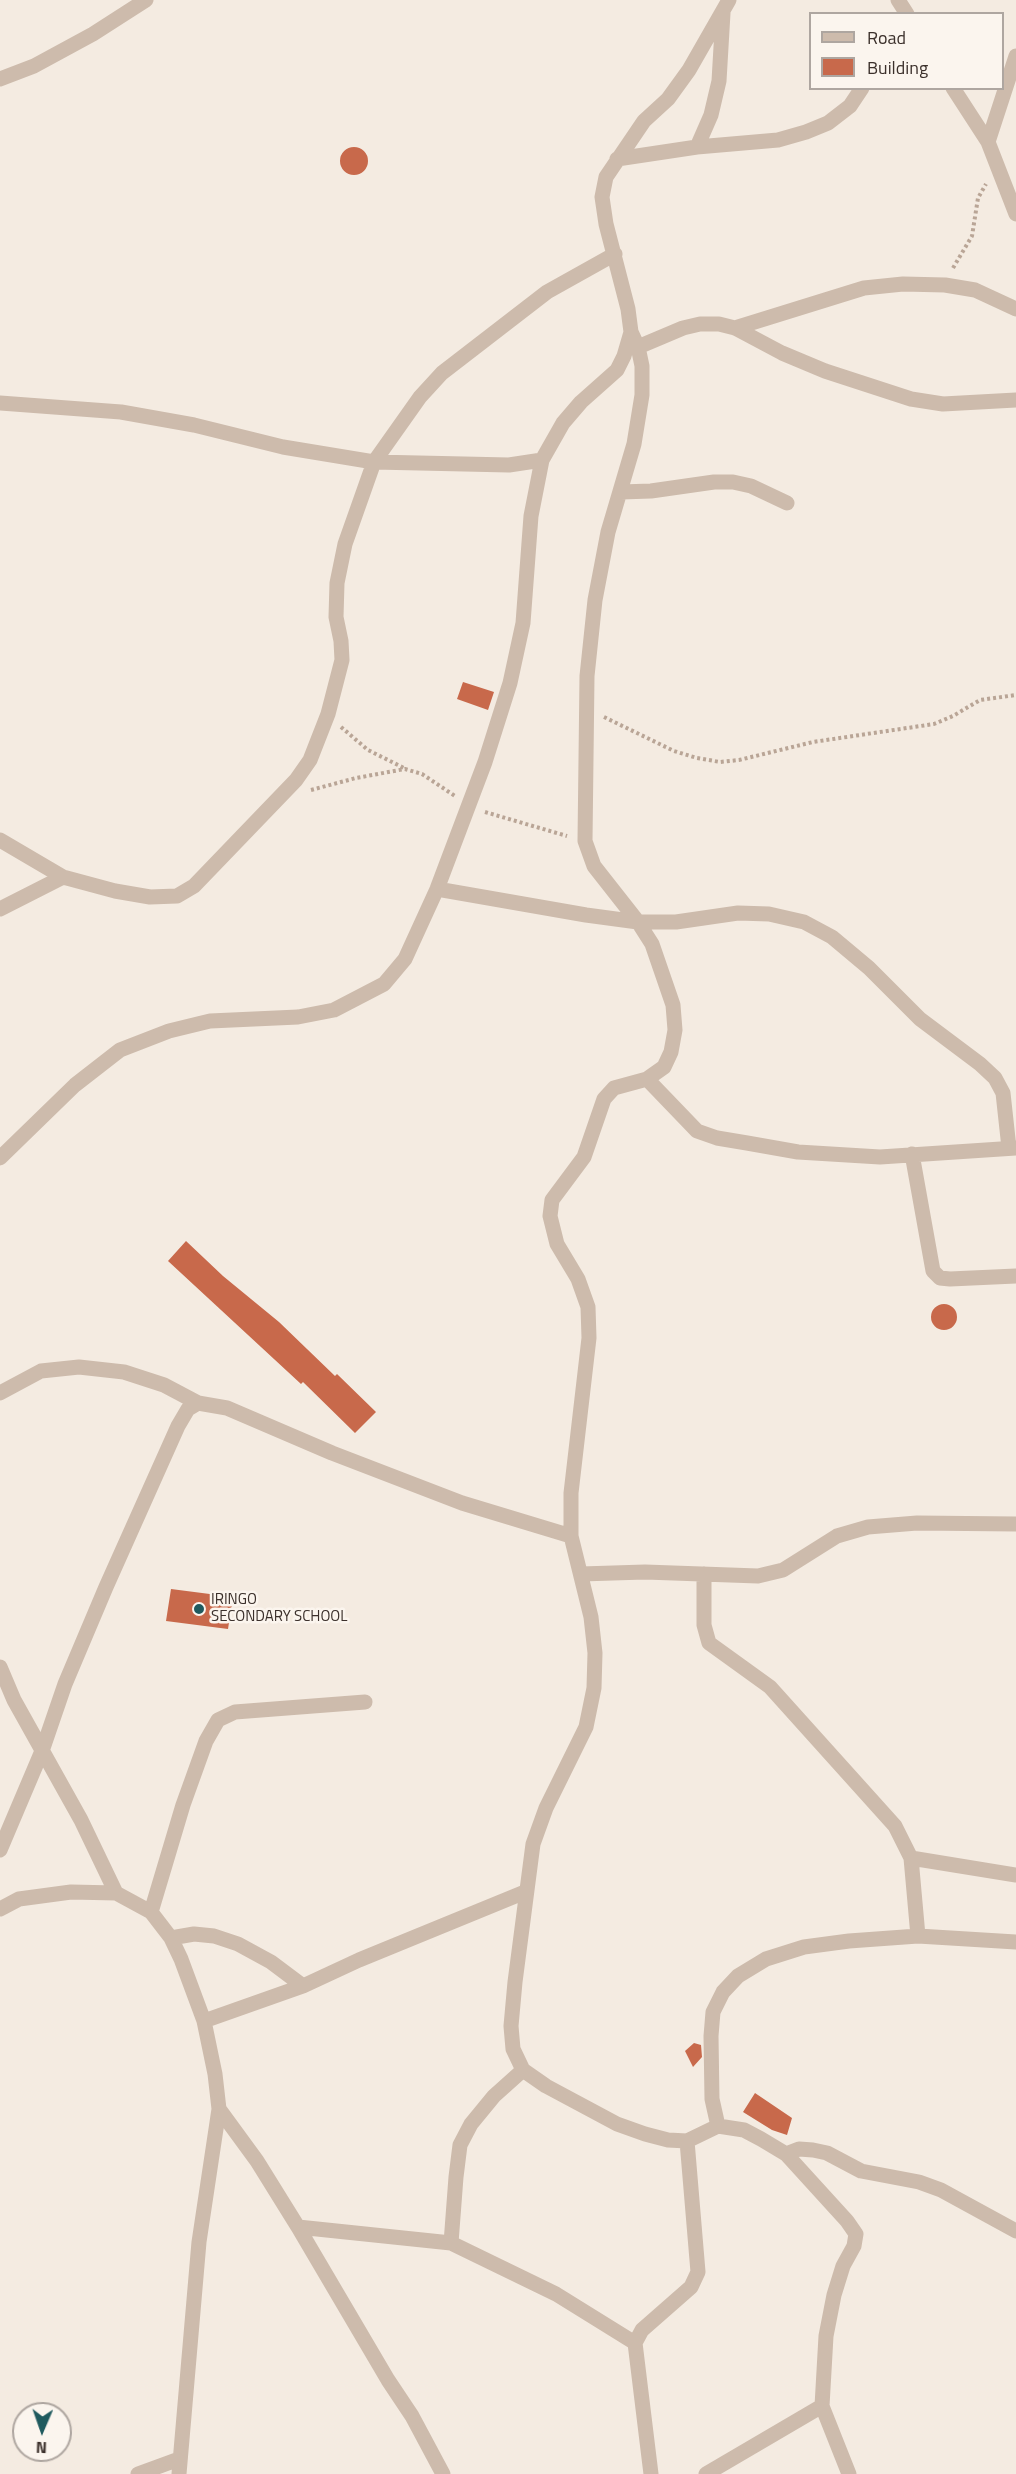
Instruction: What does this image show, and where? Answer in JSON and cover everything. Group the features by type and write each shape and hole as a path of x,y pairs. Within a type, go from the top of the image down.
{"street":[{"path":"0,79 34,66 93,34 146,0"},
{"path":"697,147 711,115 719,81 726,6"},
{"path":"726,6 682,80 668,99 644,122 617,159 606,177 602,197 606,224 628,309 631,332 638,347 642,366 641,404 634,444 608,532 595,600 586,708 585,841 594,866 639,922 652,944 673,1005 675,1030 671,1052 664,1067 647,1079 614,1088 604,1099 584,1157 552,1200 550,1216 557,1244 578,1279 588,1307 589,1338 571,1493 571,1536 591,1617 595,1653 594,1688 586,1727 546,1808 533,1844 525,1892 511,2026 513,2049 523,2070 546,2086 617,2124 668,2140 687,2141 718,2126 744,2130 786,2154 826,2196 855,2234 854,2246 843,2266 834,2295 826,2336 822,2406 849,2474"},
{"path":"988,142 1016,56"},
{"path":"617,159 697,147 778,140 828,123 850,106 861,90"},
{"path":"954,90 988,142 1016,214"},
{"path":"0,840 63,877 115,891 150,897 177,896 194,886 296,780 310,760 328,714 342,660 336,617 337,583 345,544 374,462 420,397 442,374 547,292 615,254"},
{"path":"735,328 864,288 903,284 945,285 975,290 1016,309"},
{"path":"638,347 683,328 700,324 719,324 735,328 782,353 825,371 911,399 943,404 1016,400"},
{"path":"0,1158 75,1085 120,1050 169,1030 210,1021 298,1017 334,1010 384,984 405,959 437,889 510,683 523,623 531,516 542,460 563,423 581,402 617,370 631,332"},
{"path":"0,403 121,412 194,425 283,447 374,462 509,465 542,460"},
{"path":"621,492 733,482 752,486 787,503"},
{"path":"0,909 63,877"},
{"path":"437,889 639,922 676,922 738,913 769,914 804,922 832,938 869,968 920,1019 995,1078 1003,1093 1012,1149 880,1157 798,1152 717,1138 697,1131 647,1079"},
{"path":"912,1154 933,1271 940,1278 950,1279 1016,1276"},
{"path":"0,1393 41,1371 79,1367 124,1372 164,1385 198,1403 209,1403 227,1408 332,1453 462,1503 571,1536"},
{"path":"0,1850 42,1751 65,1684 178,1426 188,1409 198,1403"},
{"path":"581,1574 758,1576 783,1570 837,1536 868,1527 917,1523 1016,1524"},
{"path":"704,1574 704,1625 709,1643 770,1687 896,1826 911,1858 918,1936"},
{"path":"0,1667 14,1700 81,1820 116,1893"},
{"path":"151,1912 183,1805 206,1741 218,1720 235,1712 365,1702"},
{"path":"911,1858 1016,1875"},
{"path":"0,1910 19,1899 71,1892 116,1893 151,1912 171,1938 204,2020 219,2109 199,2242 179,2467 138,2474"},
{"path":"204,2020 303,1986 359,1960 525,1892"},
{"path":"171,1938 194,1934 214,1936 238,1944 271,1962 303,1986"},
{"path":"718,2126 712,2099 711,2037 714,2012 723,1992 738,1976 766,1959 804,1947 849,1941 918,1936 1016,1942"},
{"path":"452,2242 460,2145 471,2124 494,2096 523,2070"},
{"path":"219,2109 257,2161 298,2227 362,2337 412,2416 443,2474"},
{"path":"651,2474 635,2343 642,2330 691,2287 698,2272 687,2141"},
{"path":"786,2154 799,2149 813,2150 827,2153 861,2171 919,2182 949,2194 1016,2231"},
{"path":"298,2227 452,2242 556,2294 635,2343"},
{"path":"706,2474 822,2406"}],"path":[{"path":"945,285 972,236 978,198 998,166"},
{"path":"586,708 674,751 720,762 739,760 813,742 934,724 953,716 980,699 1016,694"},
{"path":"328,714 347,734 368,750 405,769 422,774 468,805 501,818 585,841"},
{"path":"304,792 356,778 405,769"}],"building":[{"path":"354,147 364,151 368,161 364,171 354,175 344,171 340,161 344,151"},
{"path":"463,682 494,692 488,710 457,699"},
{"path":"186,1241 223,1276 279,1322 335,1376 337,1374 376,1412 355,1433 303,1382 301,1384 168,1261"},
{"path":"944,1304 953,1308 957,1317 953,1326 944,1330 935,1326 931,1317 935,1308"},
{"name":"IRINGO SECONDARY SCHOOL","path":"171,1589 233,1597 228,1629 166,1621"},
{"path":"694,2043 701,2045 702,2057 693,2067 685,2051"},
{"path":"755,2093 792,2118 787,2135 772,2130 743,2112"}],"place":[{"name":"IRINGO SECONDARY SCHOOL","path":"199,1609"}]}
